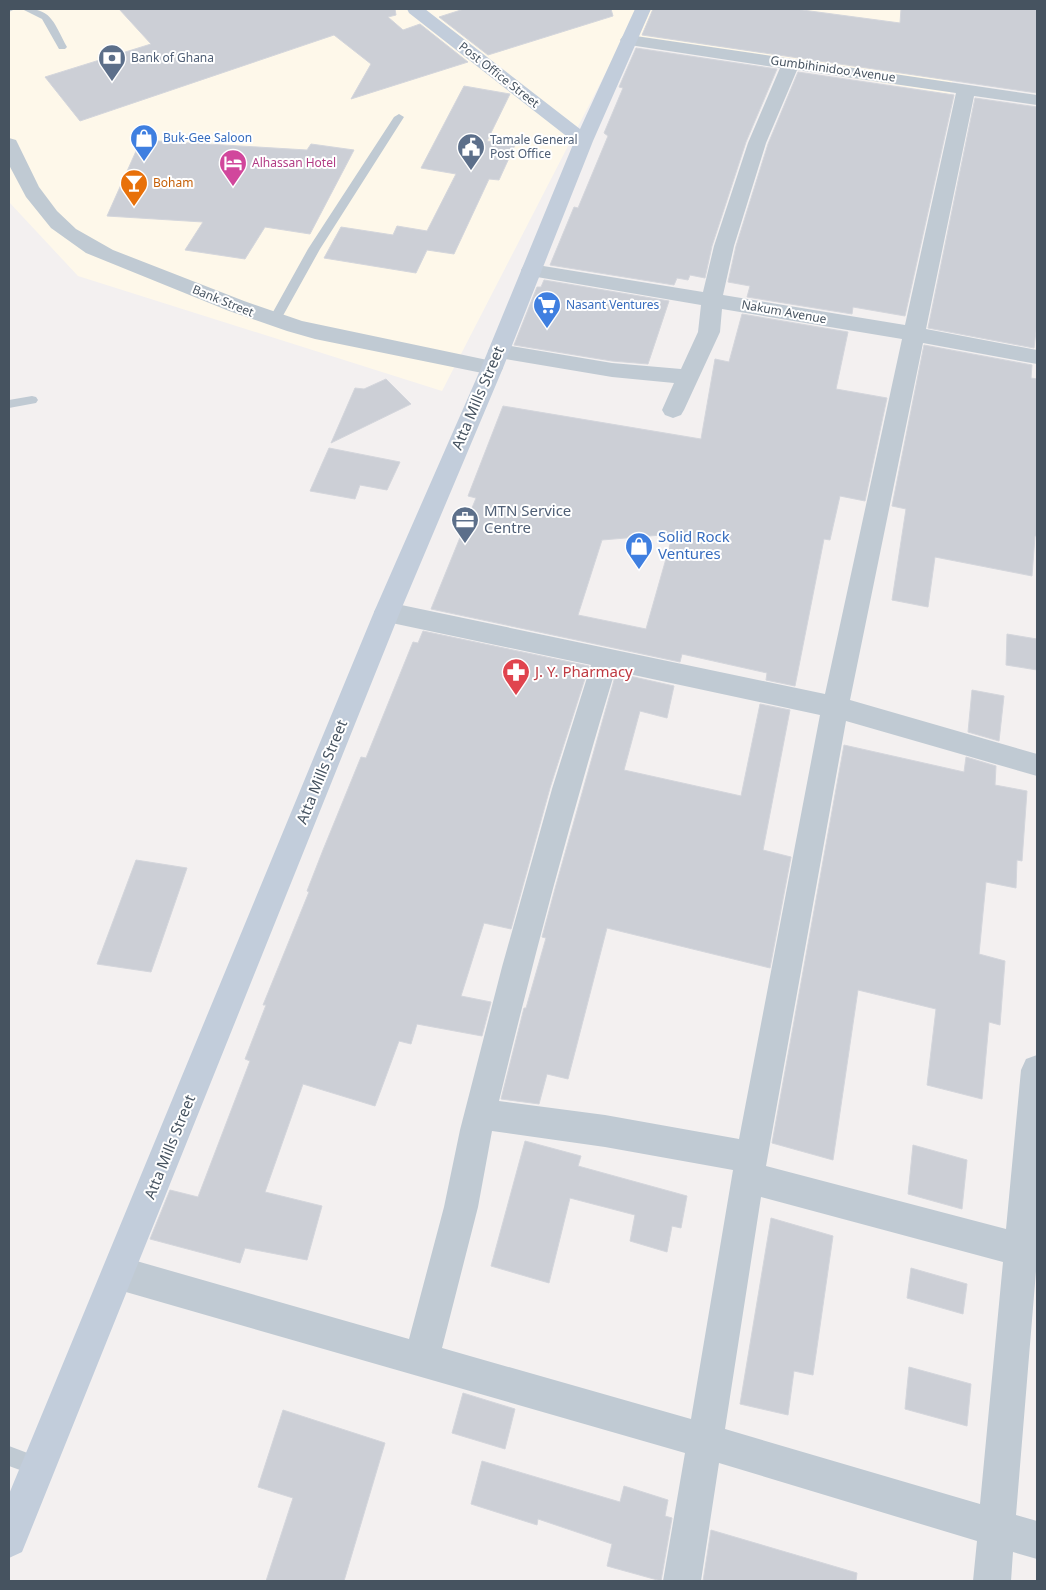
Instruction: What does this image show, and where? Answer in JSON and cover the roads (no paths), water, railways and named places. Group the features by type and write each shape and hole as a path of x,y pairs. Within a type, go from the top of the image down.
{"street":[{"name":"Post Office Street","path":"415,9 584,141"},
{"name":"Atta Mills Street","path":"9,1539 387,612 495,359 584,141 643,9"},
{"name":"Gumbihinidoo Avenue","path":"629,40 1037,100"},
{"path":"673,410 709,332 712,300 724,246 757,143 791,63"},
{"path":"682,1581 750,1167 835,707 966,89"},
{"name":"Bank Street","path":"9,144 26,183 42,207 59,226 108,255 274,321 315,332 495,359 688,377"},
{"name":"Nakum Avenue","path":"530,270 915,334 1037,357"},
{"path":"387,612 835,707 1037,765"},
{"path":"421,1360 461,1207 480,1114 517,967 561,808 606,658"},
{"path":"992,1581 1027,1240 1037,1070"},
{"path":"480,1114 605,1131 1027,1240"},
{"path":"119,1273 706,1441 1037,1540"}],"lane":[{"path":"27,9 46,16 62,47"},
{"path":"274,321 314,249 399,117"},
{"path":"9,404 32,400"},
{"path":"9,1456 39,1467"}],"place":[{"name":"Bank of Ghana","path":"112,82"},
{"name":"Buk-Gee Saloon","path":"144,162"},
{"name":"Tamale General Post Office","path":"471,171"},
{"name":"Alhassan Hotel","path":"233,187"},
{"name":"Boham","path":"134,207"},
{"name":"Nasant Ventures","path":"547,329"},
{"name":"MTN Service Centre","path":"465,544"},
{"name":"Solid Rock Ventures","path":"639,570"},
{"name":"J. Y. Pharmacy","path":"516,696"}]}
